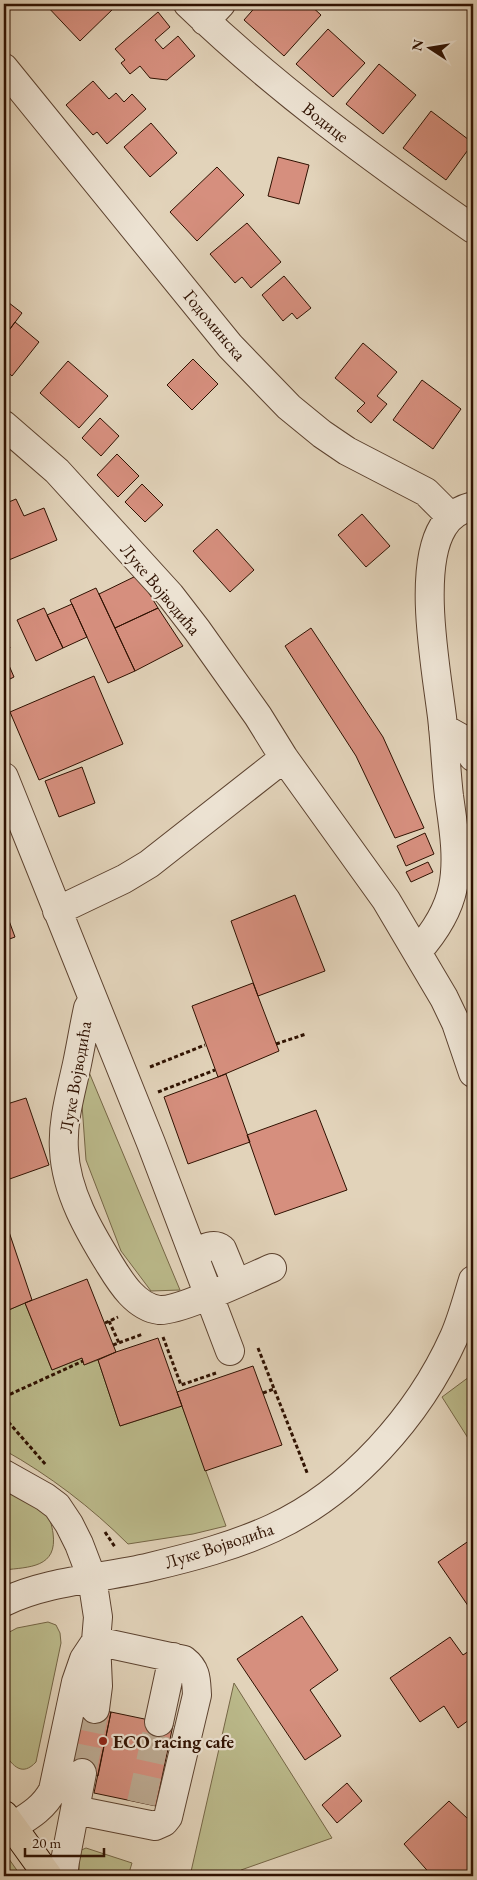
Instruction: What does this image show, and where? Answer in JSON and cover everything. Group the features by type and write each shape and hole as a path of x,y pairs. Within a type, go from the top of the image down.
{"main road":[{"path":"8,1821 48,1876"}],"street":[{"name":"Водице","path":"205,9 291,94 382,166 473,229"},
{"name":"Годоминска","path":"7,74 230,346 289,407 322,434 347,451 462,511"},
{"name":"Луке Војводића","path":"9,439 57,471 170,595 258,716 284,758 386,900 449,1008 470,1060 473,1073"},
{"path":"417,952 434,933 447,906 454,881 455,855 431,629 430,581 432,561 443,527 462,511"},
{"path":"443,728 461,738 473,758"},
{"path":"57,911 124,879 149,864 284,758"},
{"name":"Луке Војводића","path":"4,777 194,1254 233,1362"},
{"name":"Луке Војводића","path":"92,999 88,1008 64,1134 66,1164 78,1205 89,1229 114,1272 133,1296 152,1308 165,1310 272,1268"},
{"path":"194,1254 210,1246 222,1249 236,1283"},
{"name":"Луке Војводића","path":"9,1596 156,1566 225,1546 274,1528 320,1500 356,1472 381,1447 431,1382 455,1336 473,1280"},
{"path":"4,1474 45,1496 57,1506 79,1544 92,1578 98,1617 96,1641 98,1686 95,1709"},
{"path":"75,1810 139,1813 155,1826 164,1822 168,1817 196,1695 196,1678 193,1667 184,1660 96,1641"},
{"path":"8,1821 34,1813 48,1799 52,1790 76,1682 84,1659 96,1641"},
{"path":"159,1722 173,1657"},
{"path":"63,1876 64,1861 82,1773"}],"path":[{"path":"276,1044 306,1034"},
{"path":"130,1091 148,1068 206,1046"},
{"path":"130,1091 215,1070"},
{"path":"109,1321 119,1343"},
{"path":"163,1336 180,1385 233,1362 262,1358"},
{"path":"255,1340 296,1447 320,1500"},
{"path":"166,1361 171,1359"},
{"path":"4,1397 83,1361"},
{"path":"263,1393 274,1389"}],"shaded area":[{"path":"86,1065 180,1290 151,1291 121,1251 86,1160 81,1091"},
{"path":"25,1303 52,1370 82,1358 84,1365 98,1360 120,1426 182,1406 226,1526 193,1534 128,1544 69,1493 37,1470 4,1450 4,1312"},
{"path":"473,1374 473,1446 442,1397"},
{"path":"4,1491 25,1500 45,1512 48,1516 53,1531 53,1545 51,1553 40,1564 4,1570"},
{"path":"48,1622 56,1625 60,1633 61,1643 36,1762 26,1769 22,1769 14,1766 4,1753 4,1635 17,1628"},
{"path":"234,1683 332,1838 241,1870 237,1876 190,1876"},
{"path":"86,1848 132,1863 128,1876 81,1876 79,1873 79,1851"},
{"path":"4,1852 21,1876 4,1876"}],"building":[{"path":"4,4 17,4 4,15"},
{"path":"45,4 112,4 115,7 80,41"},
{"path":"258,4 283,4 289,9 294,4 309,4 321,15 284,56 244,20"},
{"path":"158,12 170,27 155,40 163,49 178,36 195,56 167,80 150,78 140,66 130,74 121,63 125,60 115,49"},
{"path":"328,29 365,63 333,97 296,64"},
{"path":"379,64 416,95 383,134 346,104"},
{"path":"93,81 109,99 116,93 124,102 132,94 146,109 107,144 97,132 93,135 66,105"},
{"path":"431,111 473,143 446,180 403,148"},
{"path":"151,123 177,153 150,177 124,147"},
{"path":"278,157 309,165 299,204 268,196"},
{"path":"217,167 244,195 197,241 170,212"},
{"path":"247,223 281,262 251,288 242,277 235,283 210,254"},
{"path":"284,276 311,308 297,319 292,313 283,321 262,295"},
{"path":"4,299 22,313 4,337"},
{"path":"15,322 39,342 12,376 4,369 4,337"},
{"path":"363,343 397,372 377,396 387,404 371,423 357,411 365,403 335,378"},
{"path":"193,359 218,384 192,410 167,385"},
{"path":"68,361 108,396 79,428 40,393"},
{"path":"422,380 461,409 433,449 393,420"},
{"path":"100,418 119,436 101,456 82,438"},
{"path":"117,454 139,476 118,497 97,475"},
{"path":"142,484 163,505 145,522 125,502"},
{"path":"16,499 24,516 44,508 57,540 4,562 4,504"},
{"path":"362,514 390,546 366,567 338,535"},
{"path":"217,529 254,570 230,592 193,551"},
{"path":"138,575 158,608 115,628 99,594"},
{"path":"96,588 135,671 108,683 70,600"},
{"path":"473,592 473,607 468,594"},
{"path":"72,604 87,637 63,648 47,615"},
{"path":"44,608 63,648 36,661 17,620"},
{"path":"158,608 183,646 135,671 115,628"},
{"path":"311,628 383,737 424,828 395,838 356,756 285,646"},
{"path":"4,635 10,648 4,650"},
{"path":"4,654 14,677 4,682"},
{"path":"94,676 123,744 39,780 10,712"},
{"path":"82,767 95,803 59,817 45,781"},
{"path":"425,833 434,854 406,866 397,846"},
{"path":"428,862 433,872 411,882 406,872"},
{"path":"295,895 325,971 258,996 231,921"},
{"path":"4,907 15,937 4,941"},
{"path":"253,983 279,1051 218,1077 192,1006"},
{"path":"226,1074 250,1142 188,1164 164,1097"},
{"path":"26,1098 49,1165 4,1181 4,1105"},
{"path":"316,1110 347,1190 275,1215 247,1135"},
{"path":"4,1217 32,1300 4,1312"},
{"path":"87,1279 116,1352 84,1365 82,1358 52,1370 25,1303"},
{"path":"158,1338 182,1406 120,1426 98,1360"},
{"path":"253,1366 282,1445 205,1471 177,1392"},
{"path":"473,1538 473,1613 438,1562"},
{"path":"302,1616 338,1670 310,1690 341,1736 305,1760 237,1659"},
{"path":"450,1637 463,1655 472,1649 473,1651 473,1717 458,1728 444,1706 420,1722 390,1678"},
{"path":"60,1702 111,1712 98,1776 46,1765"},
{"path":"111,1712 173,1725 156,1806 94,1793"},
{"path":"347,1783 362,1801 337,1823 322,1805"},
{"path":"449,1801 468,1819 473,1814 473,1876 432,1876 404,1844"}],"tunnel":[{"path":"82,1773 95,1709"},
{"path":"141,1803 159,1722"}],"place":[{"name":"ECO racing cafe","path":"103,1741"}]}
